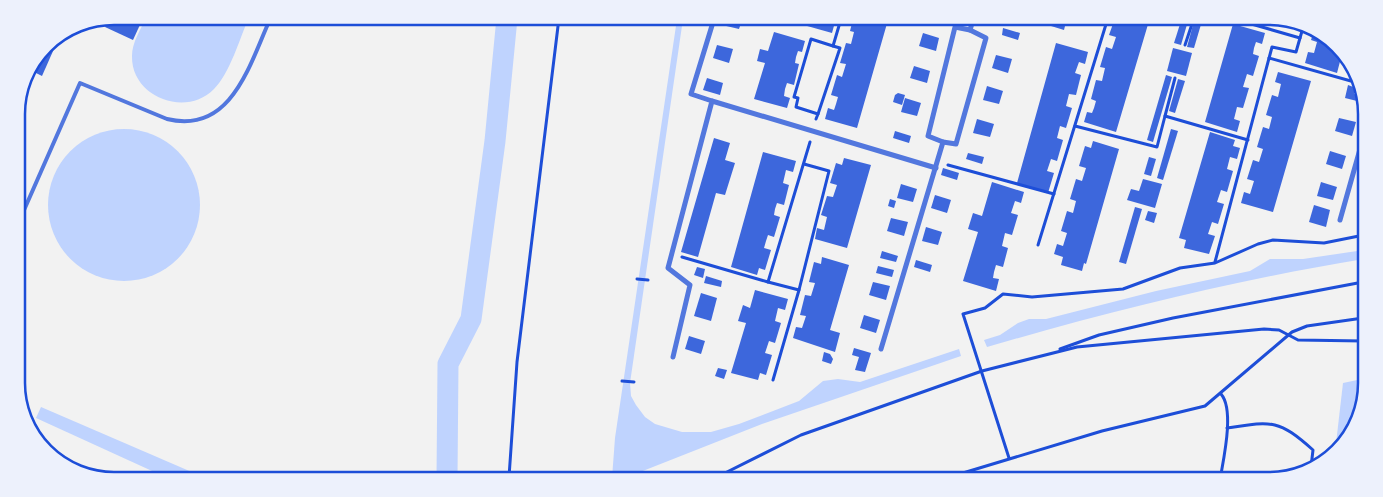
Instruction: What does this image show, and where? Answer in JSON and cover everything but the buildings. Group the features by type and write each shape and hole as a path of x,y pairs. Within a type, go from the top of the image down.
{"street":[{"path":"712,25 691,94 813,131 937,165"},
{"path":"970,30 972,25"},
{"path":"955,28 970,30 986,38 956,144 943,142 928,136 955,28"},
{"path":"672,357 690,285 668,268 712,101"},
{"path":"881,349 895,296 943,142"},
{"path":"1340,220 1358,156"}],"lane":[{"path":"25,208 80,83 167,119 178,122 197,121 215,114 232,98 243,80 267,25"}],"path":[{"path":"510,472 517,362 558,25"},
{"path":"832,46 839,25"},
{"path":"1038,245 1105,25"},
{"path":"1185,45 1192,25"},
{"path":"1255,25 1300,38"},
{"path":"1215,263 1272,47 1296,52 1302,32"},
{"path":"768,282 818,114 840,48 811,39 794,97 798,98 796,108 818,114"},
{"path":"1269,58 1351,81"},
{"path":"1074,126 1157,147 1175,78"},
{"path":"1165,116 1248,140"},
{"path":"773,380 800,290 829,171 803,164"},
{"path":"937,165 1054,194"},
{"path":"1009,458 963,314 985,308 1003,294 1032,297 1123,289 1180,268 1215,263 1258,244 1273,240 1324,243 1358,236"},
{"path":"672,254 800,290"},
{"path":"637,279 648,280"},
{"path":"1052,353 1068,345 1129,328 1358,283"},
{"path":"965,472 1102,431 1200,408 1209,404 1221,394 1287,335 1307,326 1358,319"},
{"path":"726,472 801,435 982,371 1077,347 1254,329 1277,329 1298,340 1358,341"},
{"path":"622,381 634,382"},
{"path":"1221,394 1225,401 1228,428 1221,472"},
{"path":"1228,428 1262,423 1283,426 1313,450 1312,461"}],"water":[{"path":"142,25 246,25 230,65 220,82 202,98 189,102 175,102 162,99 140,83 134,70 132,56 137,36"},
{"path":"676,25 682,25 630,383 631,396 645,417 655,424 682,432 711,432 739,424 799,401 823,381 838,379 860,382 959,349 961,356 762,424 640,472 612,472 615,438"},
{"path":"124,129 139,130 153,135 178,151 194,176 199,190 199,220 194,234 178,259 153,275 139,280 124,281 109,280 95,275 70,259 54,234 49,220 48,205 49,190 54,176 70,151 95,135 109,130"},
{"path":"1358,251 1358,260 1174,297 987,347 984,340 1000,335 1018,323 1029,319 1046,319 1156,291 1250,271 1270,259 1303,259"},
{"path":"1358,380 1358,388 1349,422 1336,441 1343,383"},
{"path":"41,407 192,472 154,472 36,418"}],"waterway":[{"path":"447,472 448,364 471,319 495,141 506,25"}]}
